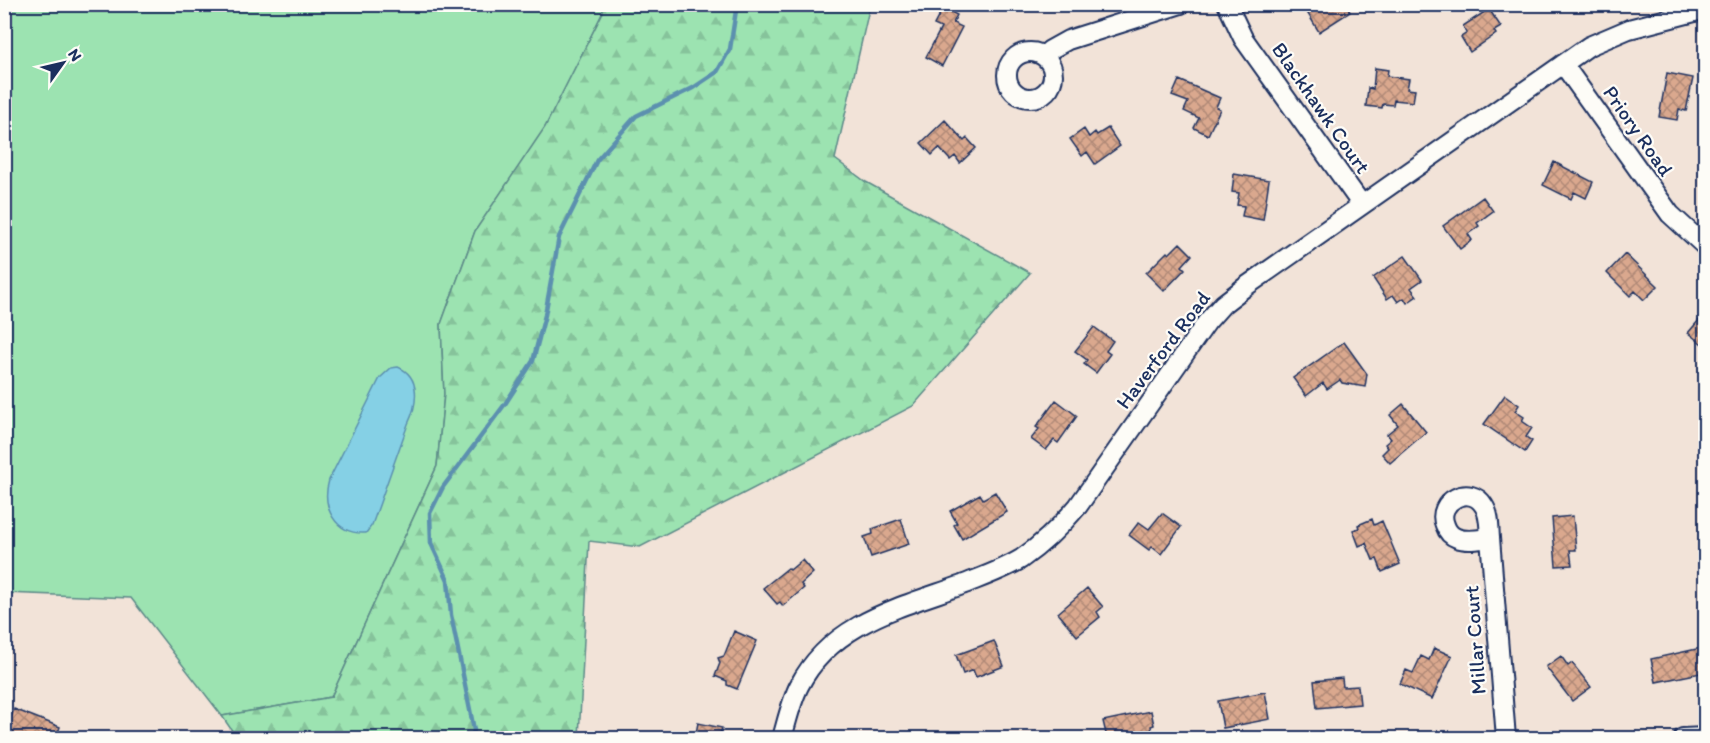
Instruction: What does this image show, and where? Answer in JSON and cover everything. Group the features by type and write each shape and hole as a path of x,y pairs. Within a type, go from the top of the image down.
{"street":[{"path":"1043,56 1068,40 1181,4"},
{"name":"Blackhawk Court","path":"1227,4 1244,38 1362,205"},
{"name":"Haverford Road","path":"782,738 790,707 799,686 813,664 846,632 868,619 994,572 1020,559 1059,528 1078,506 1200,332 1218,310 1245,286 1589,46 1615,34 1706,9"},
{"name":"Priory Road","path":"1563,64 1661,203 1687,232 1706,247"},
{"name":"Millar Court","path":"1490,538 1506,738"},
{"path":"1683,738 1706,737"}],"green space":[{"path":"5,5 603,5 603,12 545,128 475,231 441,324 444,394 437,466 331,697 222,716 131,598 5,593"},
{"path":"603,5 870,5 835,159 866,182 1030,273 913,406 640,547 589,541 579,738 237,738 222,716 331,697 437,466 444,394 441,324 475,231 545,127 603,12"}],"water":[{"path":"398,367 411,377 414,384 414,408 372,525 366,533 355,532 339,524 329,509 327,490 329,480 380,378 391,368"}],"building":[{"path":"1302,4 1346,4 1350,12 1319,32"},
{"path":"943,8 957,15 953,23 962,27 942,66 926,57 941,28 934,25"},
{"path":"1489,9 1501,27 1494,31 1496,34 1470,52 1461,37 1467,33 1463,26"},
{"path":"1375,68 1388,70 1387,76 1409,79 1407,89 1415,90 1413,102 1394,100 1393,105 1383,104 1382,108 1366,106 1368,88 1373,89"},
{"path":"1667,73 1693,78 1686,111 1679,109 1677,120 1659,117"},
{"path":"1179,80 1220,98 1216,107 1220,109 1208,135 1194,128 1199,118 1184,111 1188,102 1172,96"},
{"path":"945,120 964,141 967,138 976,148 960,163 955,156 950,160 939,148 932,155 921,143"},
{"path":"1108,128 1120,146 1095,164 1087,152 1082,156 1070,139 1084,129 1089,137 1095,132 1097,135"},
{"path":"1554,162 1593,182 1586,198 1574,192 1571,199 1543,185"},
{"path":"1234,174 1269,180 1263,220 1242,216 1244,206 1237,205 1239,193 1232,192"},
{"path":"1483,197 1493,211 1477,223 1479,226 1468,234 1472,240 1460,249 1443,226"},
{"path":"1180,243 1192,255 1182,266 1185,269 1164,291 1146,273 1167,252 1169,254"},
{"path":"1625,254 1658,286 1644,300 1635,291 1630,296 1607,273"},
{"path":"1405,256 1422,280 1411,288 1417,296 1407,303 1404,298 1398,302 1393,295 1387,299 1373,278"},
{"path":"1699,320 1706,325 1706,347 1688,333"},
{"path":"1094,327 1113,341 1106,351 1110,354 1096,373 1084,364 1087,360 1075,351"},
{"path":"1344,342 1367,374 1365,387 1342,383 1340,380 1327,389 1323,383 1306,396 1293,378"},
{"path":"1505,395 1519,405 1515,411 1524,417 1522,421 1532,428 1526,437 1532,441 1525,452 1484,424"},
{"path":"1056,400 1077,416 1058,443 1054,440 1046,450 1031,439 1039,429 1036,427"},
{"path":"1403,404 1426,432 1390,463 1382,454 1388,448 1385,444 1391,439 1387,434 1398,425 1390,415"},
{"path":"995,492 1007,512 962,539 954,525 957,523 950,511 980,494 983,499"},
{"path":"1162,513 1181,527 1161,554 1152,547 1149,550 1129,535 1139,522 1149,529"},
{"path":"1573,516 1576,550 1570,550 1572,565 1556,566 1552,518"},
{"path":"901,519 909,544 871,557 864,537 873,534 872,529"},
{"path":"1372,519 1374,525 1382,521 1400,564 1382,572 1377,559 1373,560 1366,543 1359,546 1353,530 1359,528 1358,525"},
{"path":"802,560 813,573 801,584 804,588 783,606 780,602 777,604 763,588"},
{"path":"1087,588 1103,607 1097,612 1100,617 1077,636 1058,613"},
{"path":"734,631 757,641 737,689 727,685 727,681 715,676 720,663 718,658 724,656"},
{"path":"994,641 1004,666 976,677 973,670 963,674 956,655"},
{"path":"1706,647 1706,672 1656,682 1651,659"},
{"path":"1434,648 1452,656 1432,699 1400,684 1406,670 1413,673 1421,656 1429,660"},
{"path":"1561,656 1568,666 1572,663 1591,687 1572,701 1546,667"},
{"path":"1342,678 1343,687 1358,686 1360,704 1317,708 1314,681"},
{"path":"1265,692 1270,719 1223,728 1218,701"},
{"path":"14,709 60,727 56,738 26,738 6,731"},
{"path":"1151,711 1154,725 1151,726 1152,732 1122,738 1107,738 1103,721"},
{"path":"698,723 722,728 719,738 695,738"}],"waterway":[{"path":"472,738 474,730 451,615 448,580 431,543 430,513 443,487 505,404 533,361 545,315 559,237 597,160 636,116 693,88 717,72 730,49 737,4"}]}
